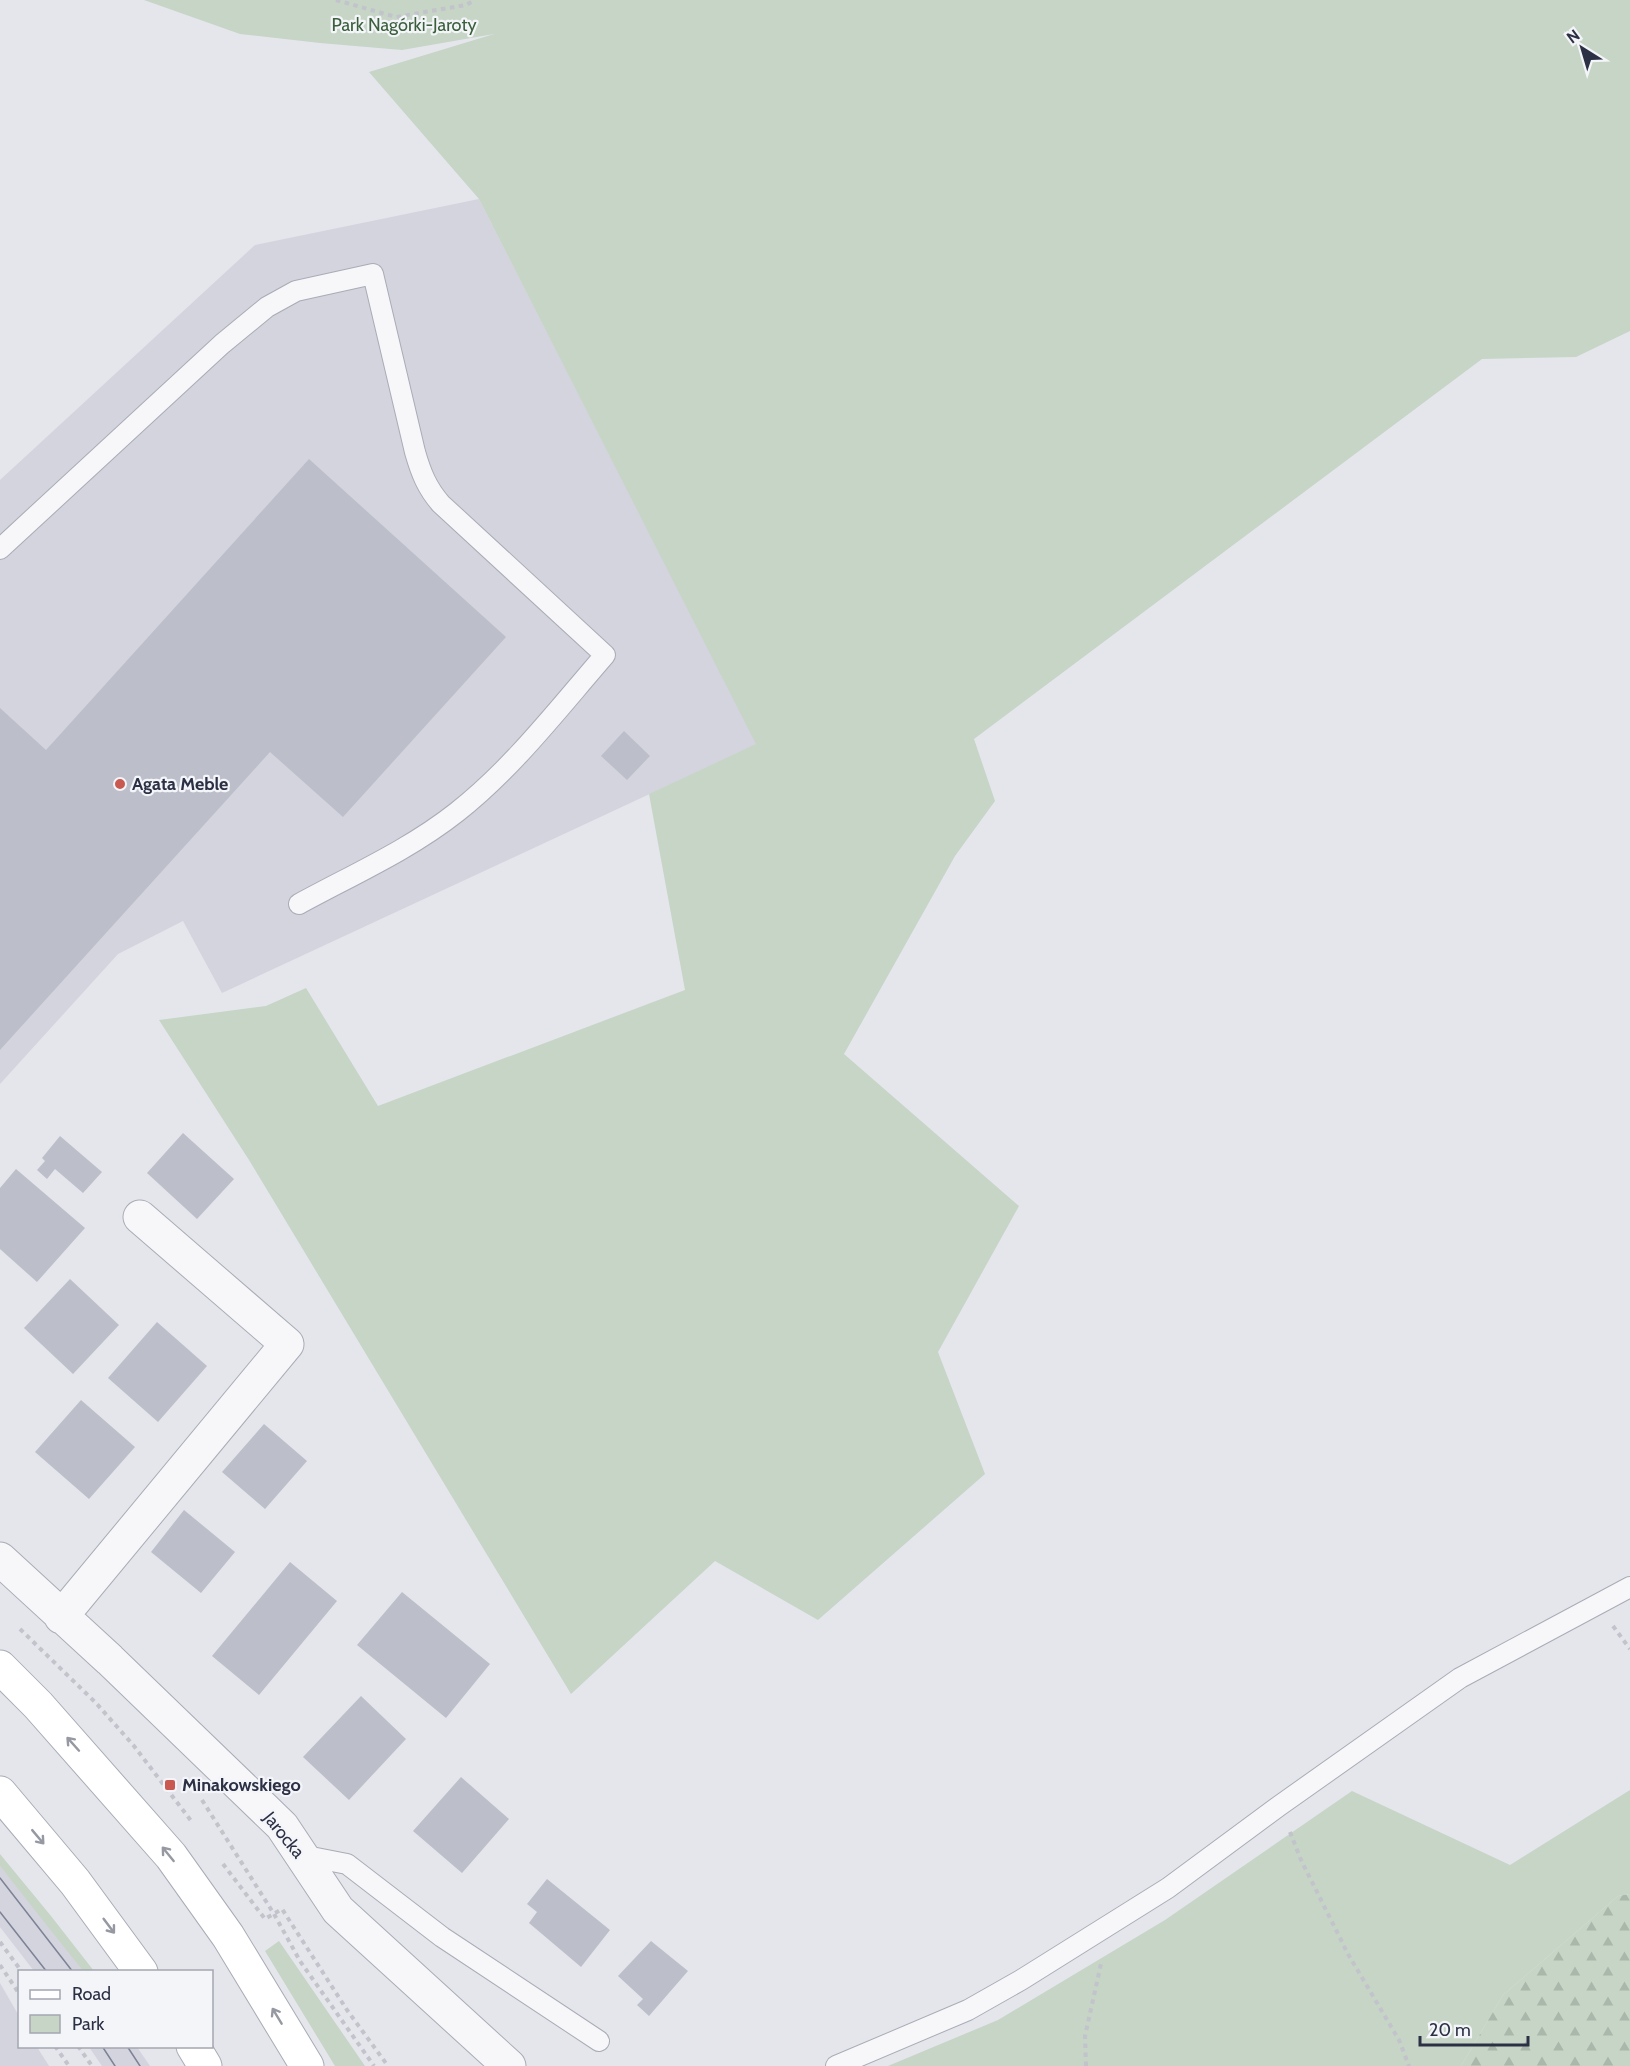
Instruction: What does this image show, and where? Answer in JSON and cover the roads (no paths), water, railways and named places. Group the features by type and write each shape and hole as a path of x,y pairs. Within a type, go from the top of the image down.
{"main road":[{"path":"0,1667 38,1705 171,1856 228,1936 307,2066"},
{"path":"0,1793 75,1882 140,1970"},
{"path":"194,2048 205,2066"}],"street":[{"path":"61,1617 288,1344 140,1217"},
{"name":"Jarocka","path":"0,1559 110,1660 282,1826 339,1910 510,2066"}],"lane":[{"path":"0,549 222,344 267,307 296,291 373,274 415,452 428,489 441,504 605,655 495,780 457,812 424,836 299,904"},
{"path":"836,2066 968,2010 1021,1980 1168,1888 1460,1678 1630,1587"},
{"path":"301,1855 347,1864 442,1937 599,2041"}],"tram line":[{"path":"0,1878 71,1970"},
{"path":"0,1912 45,1970"},
{"path":"103,2048 115,2066"},
{"path":"128,2048 140,2066"}],"place":[{"name":"Agata Meble","path":"120,784"},
{"name":"Minakowskiego","path":"170,1785"}],"park label":[{"name":"Park Nagórki-Jaroty","path":"404,25"}]}
